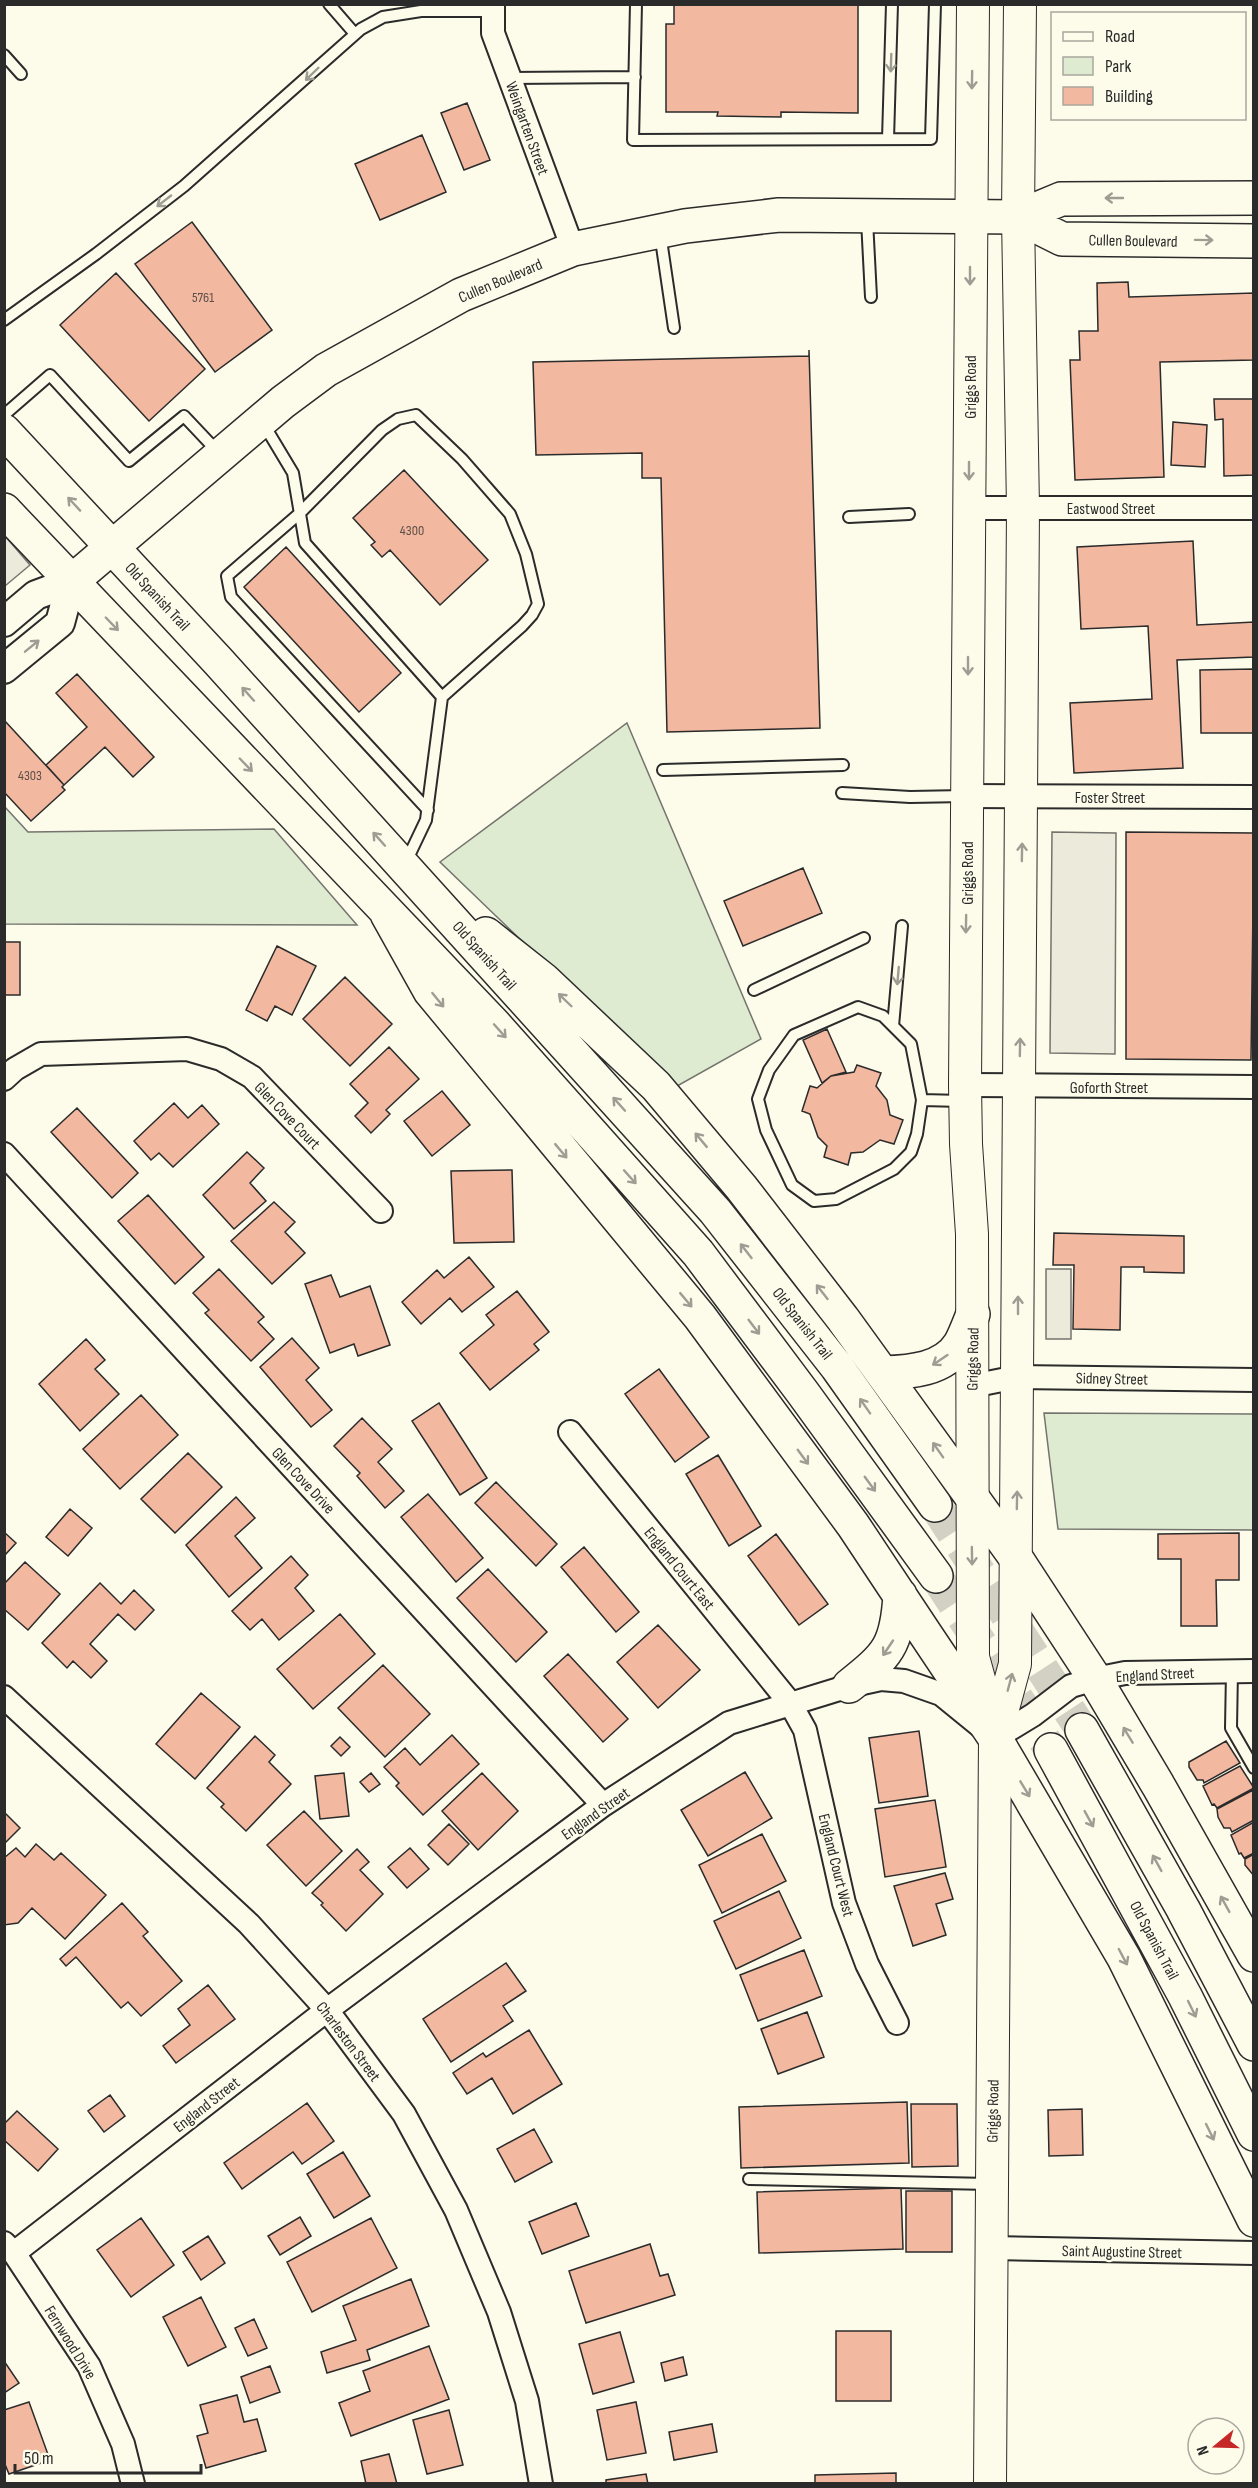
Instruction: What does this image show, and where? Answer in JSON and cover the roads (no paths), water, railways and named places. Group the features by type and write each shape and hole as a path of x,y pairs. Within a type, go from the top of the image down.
{"main road":[{"name":"Griggs Road","path":"973,4 965,1093 972,1234 973,1657 995,1738"},
{"name":"Griggs Road","path":"990,2484 995,1738 1015,1664 1023,508 1018,216 1020,4"},
{"name":"Cullen Boulevard","path":"72,582 261,420 326,370 461,295 573,249 685,226 779,215 1018,216 1061,199 1254,198"},
{"name":"Cullen Boulevard","path":"1018,216 1062,239 1254,241"},
{"name":"Old Spanish Trail","path":"4,430 114,547 715,1211 837,1367 935,1505"},
{"path":"4,510 495,1025 698,1253 936,1576"},
{"path":"378,904 404,866"},
{"path":"433,898 494,939 544,980 656,1086 741,1187 883,1373 1016,1558 1095,1679 1254,1955"},
{"path":"378,904 430,991 700,1317 853,1525 900,1595 995,1738 1124,1958 1254,2220"},
{"path":"883,1373 909,1372 940,1362 959,1346 973,1314"},
{"path":"849,1686 878,1663 894,1641 900,1595"},
{"path":"1083,1730 1183,1909 1254,2044"},
{"name":"Old Spanish Trail","path":"1051,1750 1185,1996 1254,2134"}],"street":[{"name":"Weingarten Street","path":"493,8 493,33 573,249"},
{"name":"Eastwood Street","path":"969,508 1254,508"},
{"name":"Cullen Boulevard","path":"4,622 36,595 72,582"},
{"path":"4,669 60,623 72,582"},
{"name":"Foster Street","path":"967,796 1254,797"},
{"name":"Glen Cove Court","path":"4,1079 15,1069 41,1054 187,1049 221,1059 252,1077 381,1210"},
{"name":"Goforth Street","path":"965,1093 1020,1086 1254,1087"},
{"name":"Glen Cove Drive","path":"4,1154 603,1805"},
{"name":"Sidney Street","path":"972,1386 1017,1377 1254,1380"},
{"name":"England Court East","path":"570,1432 790,1703"},
{"name":"England Street","path":"9,2248 603,1805 729,1723 790,1703 881,1679 904,1681 941,1694 995,1738 1033,1716 1071,1686 1095,1679 1125,1673 1243,1671"},
{"name":"Charleston Street","path":"4,1697 249,1924 327,2010 404,2114 456,2210 499,2312 527,2401 541,2484"},
{"name":"England Court West","path":"790,1703 805,1730 844,1903 867,1965 897,2023"},
{"name":"Fernwood Drive","path":"9,2248 89,2366 123,2444 133,2484"},
{"name":"Saint Augustine Street","path":"990,2248 1254,2253"}],"lane":[{"path":"329,4 355,34"},
{"path":"636,4 633,140 932,139 935,4"},
{"path":"888,139 892,4"},
{"path":"6,317 96,254 184,186 306,80 355,34 383,17 393,15 421,11 493,8"},
{"path":"4,55 21,74"},
{"path":"510,78 635,77"},
{"path":"866,216 871,297"},
{"path":"660,232 674,328"},
{"path":"4,415 50,375 129,461 184,416 221,456"},
{"path":"404,866 421,833 428,810 442,697 522,626 538,604 526,554 510,514 462,459 416,415 398,418 382,430 300,513 227,576 227,586 231,597 428,810"},
{"path":"261,420 293,473 305,543 442,697"},
{"path":"849,517 909,514"},
{"path":"663,770 843,765"},
{"path":"842,793 909,797 967,796"},
{"path":"893,1026 902,926"},
{"path":"754,990 864,938"},
{"path":"858,1007 884,1016 911,1044 922,1100 911,1152 894,1169 837,1199 814,1201 792,1185 766,1130 758,1099 769,1070 794,1035 858,1007"},
{"path":"922,1100 965,1093"},
{"path":"1243,1671 1231,1728 1253,1766"},
{"path":"748,2179 991,2184"}],"tunnel":[{"path":"935,1505 1082,1730"},
{"path":"936,1576 1051,1750"}]}
